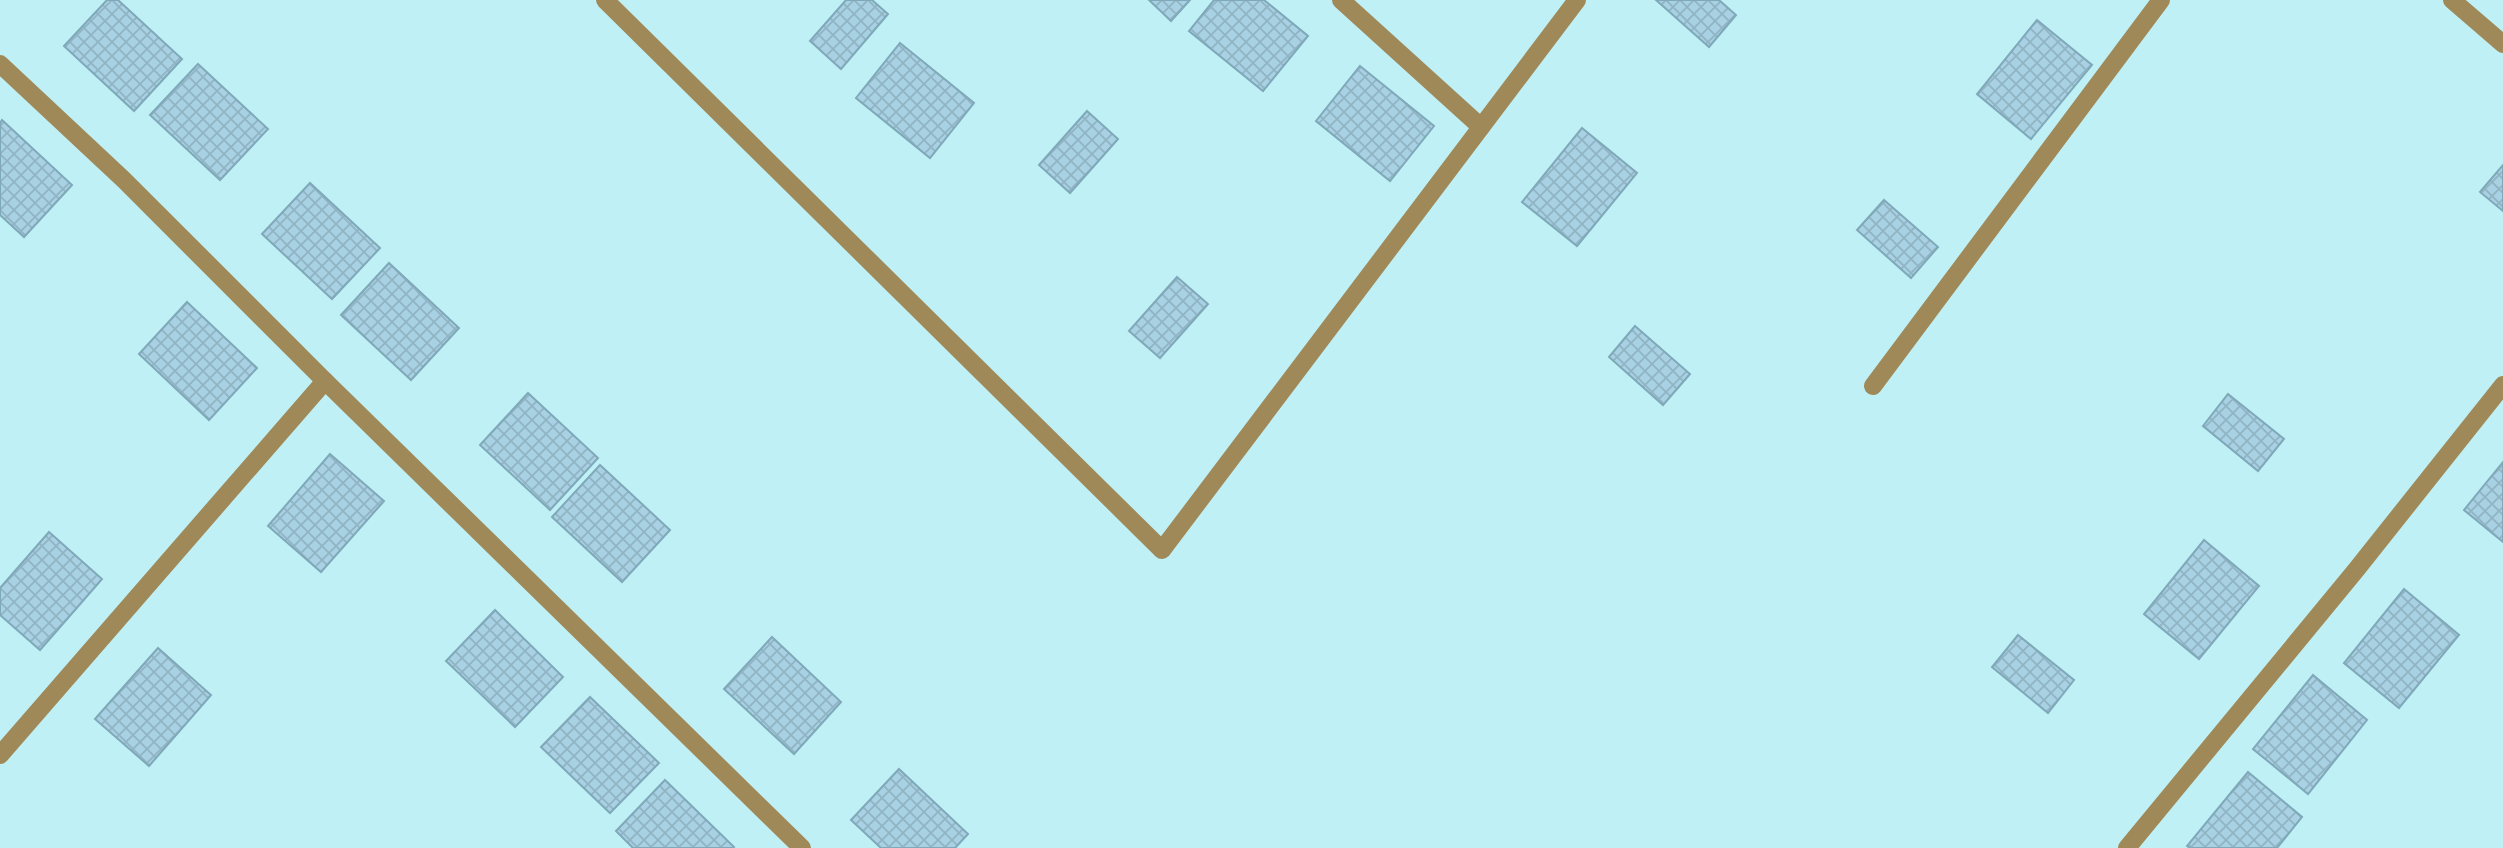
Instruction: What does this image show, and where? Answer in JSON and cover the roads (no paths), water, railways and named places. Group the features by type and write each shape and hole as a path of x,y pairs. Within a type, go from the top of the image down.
{"street":[{"path":"606,0 1161,550 1577,0"},
{"path":"1341,0 1481,127"},
{"path":"1872,386 2161,0"},
{"path":"2452,0 2503,44"},
{"path":"0,64 124,180 802,848"},
{"path":"0,755 326,381"},
{"path":"2127,848 2356,570 2503,385"}]}
